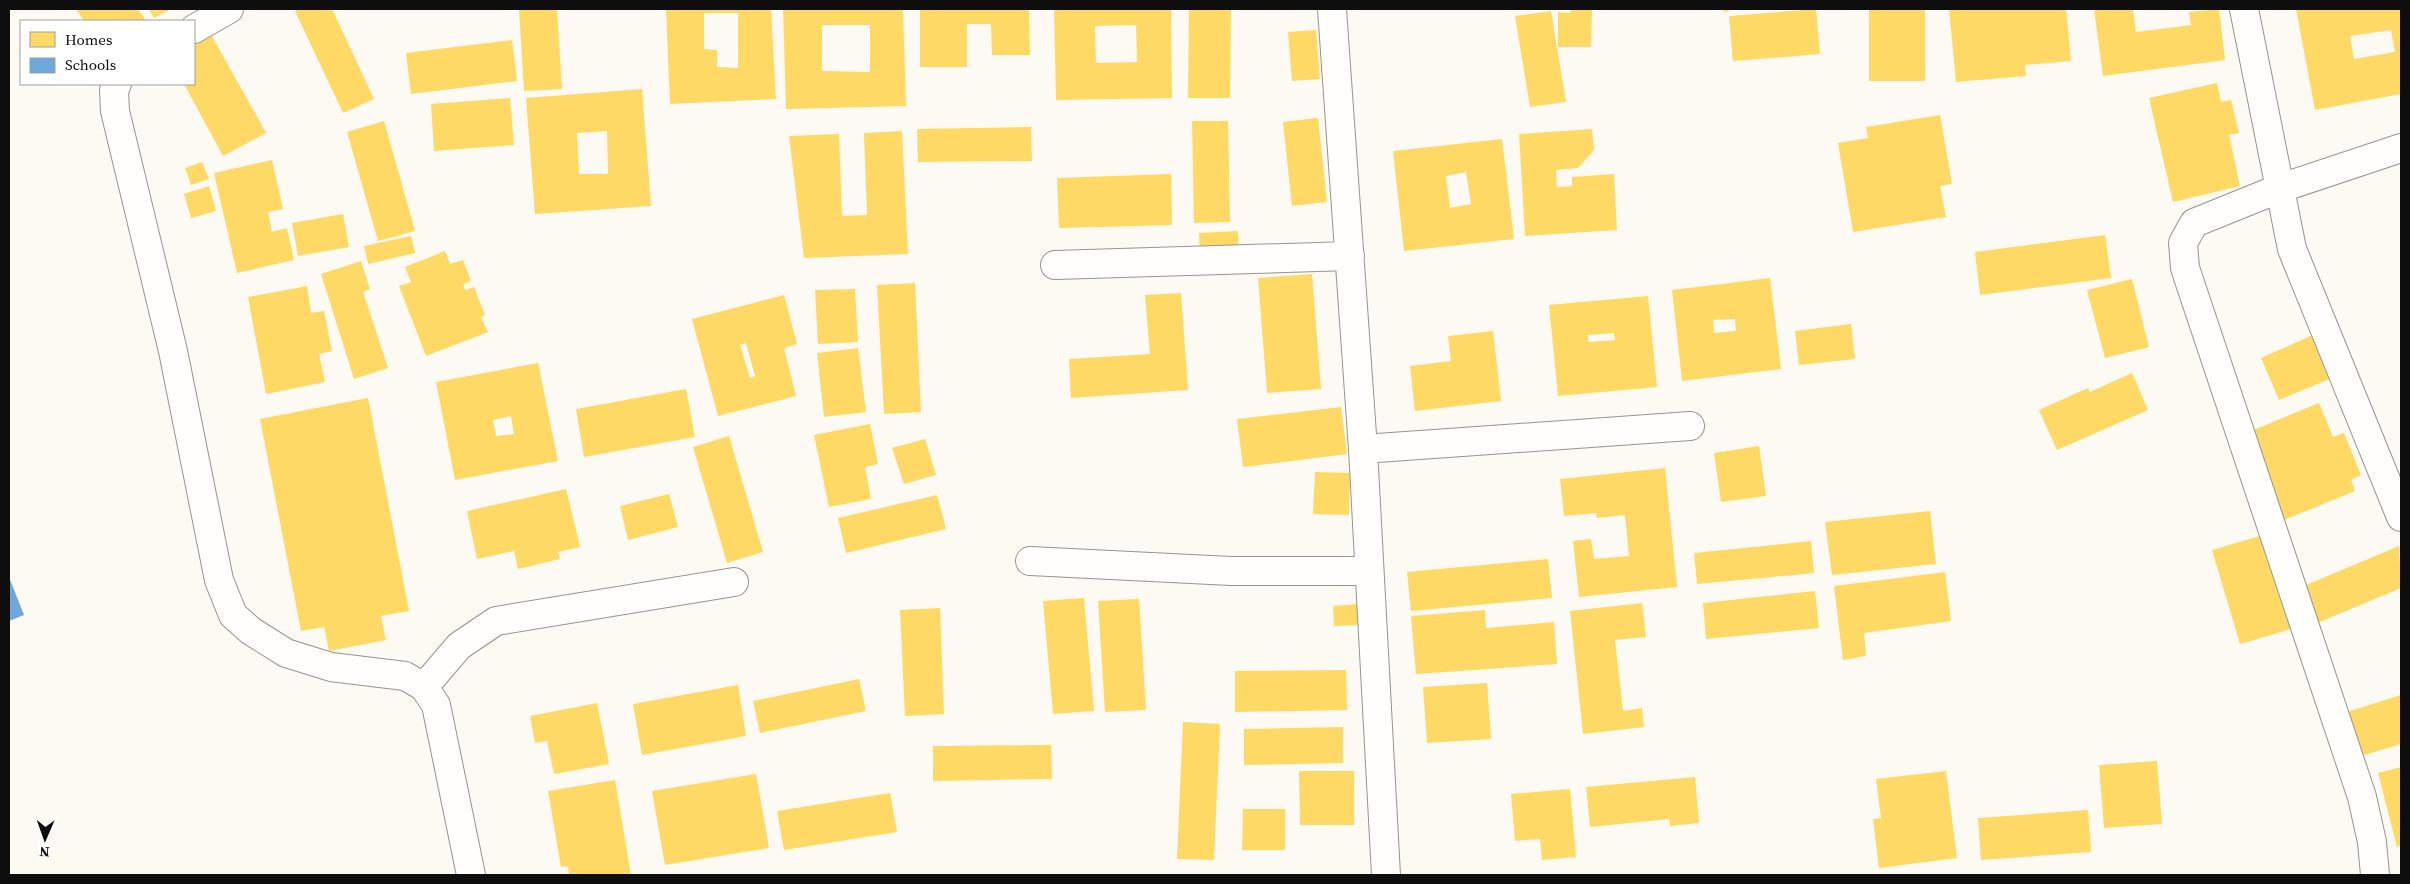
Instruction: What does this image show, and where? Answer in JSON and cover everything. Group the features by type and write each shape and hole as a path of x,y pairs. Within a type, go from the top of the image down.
{"street":[{"path":"195,28 229,9"},
{"path":"1332,9 1350,256 1386,875"},
{"path":"2244,9 2278,188 2292,249 2401,517"},
{"path":"116,85 114,90 116,111 173,351 219,580 233,615 251,631 286,653 331,667 405,676 424,687 436,705 471,875"},
{"path":"2375,875 2372,842 2362,797 2185,268 2182,243 2194,223 2278,188 2401,148"},
{"path":"1055,265 1350,256"},
{"path":"1362,449 1690,426"},
{"path":"1030,561 1231,571 1369,571"},
{"path":"424,687 459,646 496,621 734,582"}],"building: Homes":[{"path":"76,9 138,9 145,20 83,20"},
{"path":"149,9 171,9 154,18"},
{"path":"300,9 332,9 374,99 343,113 295,11"},
{"path":"519,9 557,9 562,89 524,91"},
{"path":"666,9 771,9 776,99 670,104","holes":["704,13 738,13 738,68 717,67 717,50 704,49"]},
{"path":"783,9 903,9 906,106 786,109","holes":["822,25 870,25 870,72 822,71"]},
{"path":"920,9 1029,9 1030,55 992,55 991,24 967,24 967,67 920,67"},
{"path":"1054,9 1171,9 1172,98 1056,100","holes":["1136,25 1137,62 1096,63 1095,26"]},
{"path":"1189,9 1231,9 1230,98 1188,98"},
{"path":"1571,9 1592,9 1591,47 1558,47 1558,12 1570,13"},
{"path":"1723,9 1735,9 1724,12"},
{"path":"1816,9 1820,54 1733,61 1729,16"},
{"path":"1869,9 1925,9 1925,81 1869,81"},
{"path":"1949,9 2066,9 2071,61 2025,65 2026,76 1956,82"},
{"path":"2094,9 2133,9 2136,32 2191,25 2189,12 2219,9 2225,60 2103,76"},
{"path":"2296,9 2401,9 2401,94 2315,110","holes":["2391,30 2395,52 2354,59 2350,36"]},
{"path":"1551,11 1566,102 1530,107 1515,16"},
{"path":"208,29 266,133 223,156 185,85 195,85 195,36"},
{"path":"1316,30 1320,79 1292,81 1288,32"},
{"path":"512,40 517,81 411,94 406,53"},
{"path":"2217,83 2221,102 2231,100 2239,133 2229,135 2240,186 2173,202 2149,98"},
{"path":"642,89 651,206 535,214 526,98","holes":["607,131 608,174 579,174 577,133"]},
{"path":"510,98 514,145 434,151 431,104"},
{"path":"1940,115 1952,184 1940,186 1946,217 1853,232 1838,143 1868,138 1866,127"},
{"path":"1318,118 1327,202 1292,206 1283,122"},
{"path":"384,121 415,231 378,241 347,132"},
{"path":"1192,121 1228,121 1230,222 1194,223"},
{"path":"1031,127 1032,161 918,162 917,129"},
{"path":"1592,129 1594,150 1578,168 1556,170 1557,187 1572,186 1572,177 1614,174 1617,230 1525,236 1519,134"},
{"path":"902,131 908,254 804,258 789,136 839,134 842,216 867,215 864,133"},
{"path":"1502,139 1514,239 1404,251 1393,151","holes":["1466,172 1471,204 1450,208 1446,176"]},
{"path":"272,160 283,209 268,212 272,232 287,228 294,260 237,273 214,173"},
{"path":"202,162 209,179 191,185 185,168"},
{"path":"1171,174 1172,225 1059,228 1057,178"},
{"path":"209,186 216,211 191,218 184,194"},
{"path":"343,214 349,247 298,256 292,223"},
{"path":"1238,231 1239,255 1200,256 1199,233"},
{"path":"2105,235 2111,278 1980,295 1975,252"},
{"path":"411,236 415,253 368,264 364,246"},
{"path":"445,251 450,264 463,260 471,281 463,284 465,290 474,287 485,315 481,317 488,332 426,356 399,286 411,282 405,267"},
{"path":"361,261 370,289 363,292 388,368 354,379 321,274"},
{"path":"1312,274 1321,389 1267,393 1258,278"},
{"path":"1770,278 1781,369 1682,381 1672,290","holes":["1735,319 1736,331 1714,333 1713,320"]},
{"path":"2132,279 2149,347 2105,358 2087,290"},
{"path":"915,283 921,412 884,414 877,285"},
{"path":"307,286 311,313 324,311 332,351 319,354 325,382 266,394 248,297"},
{"path":"855,289 858,342 818,344 815,290"},
{"path":"1181,293 1188,390 1071,398 1069,359 1150,354 1145,295"},
{"path":"784,295 797,344 784,348 796,396 718,416 692,319","holes":["746,343 755,376 750,378 740,345"]},
{"path":"1648,296 1657,387 1558,396 1549,305","holes":["1614,333 1615,340 1588,342 1588,335"]},
{"path":"1851,324 1855,359 1799,365 1795,331"},
{"path":"1493,331 1501,401 1415,411 1410,366 1451,361 1448,336"},
{"path":"2313,335 2332,378 2279,400 2261,358"},
{"path":"858,348 866,412 824,417 817,353"},
{"path":"538,363 558,461 455,480 436,382","holes":["511,416 514,434 496,436 493,420"]},
{"path":"2132,373 2148,410 2057,450 2039,410 2088,388 2090,392"},
{"path":"686,389 695,437 584,457 576,409"},
{"path":"368,398 409,611 381,616 386,640 329,651 324,627 301,631 260,419"},
{"path":"2319,403 2333,437 2344,433 2361,475 2351,480 2355,491 2282,521 2246,433"},
{"path":"1341,407 1347,454 1243,467 1237,419"},
{"path":"870,424 878,464 865,467 871,499 829,507 814,435"},
{"path":"729,436 763,552 727,563 693,447"},
{"path":"925,439 936,475 904,484 892,448"},
{"path":"1759,446 1766,496 1721,502 1714,453"},
{"path":"1665,468 1677,587 1579,597 1573,541 1591,539 1594,559 1629,556 1625,515 1597,518 1596,513 1564,516 1560,479"},
{"path":"1315,472 1350,473 1349,515 1313,514"},
{"path":"566,489 580,547 558,552 560,559 518,569 514,551 477,559 467,511"},
{"path":"669,494 678,527 628,540 620,506"},
{"path":"937,495 946,529 846,553 838,518"},
{"path":"1930,511 1936,564 1832,575 1825,522"},
{"path":"2263,535 2291,629 2240,644 2212,550"},
{"path":"1811,541 1814,573 1697,584 1694,553"},
{"path":"2399,546 2401,588 2315,624 2299,588"},
{"path":"1548,559 1552,598 1411,611 1407,572"},
{"path":"1945,572 1951,621 1864,633 1866,656 1843,660 1834,586"},
{"path":"1815,591 1819,628 1706,639 1703,603"},
{"path":"1084,598 1094,711 1053,714 1043,601"},
{"path":"1139,599 1146,710 1105,712 1098,601"},
{"path":"1642,603 1646,637 1615,640 1623,711 1642,708 1644,727 1583,734 1570,611"},
{"path":"1357,604 1358,625 1334,626 1333,606"},
{"path":"940,608 944,714 905,716 900,610"},
{"path":"1485,610 1486,628 1554,622 1557,664 1416,674 1411,616"},
{"path":"1346,670 1347,710 1235,712 1235,671"},
{"path":"859,679 866,711 760,733 753,701"},
{"path":"1487,683 1491,739 1427,743 1423,687"},
{"path":"738,685 746,736 642,755 633,704"},
{"path":"2401,695 2401,744 2361,756 2347,712"},
{"path":"597,703 609,764 554,774 547,741 535,743 530,716"},
{"path":"1183,722 1220,724 1214,860 1177,859"},
{"path":"1343,727 1343,763 1244,765 1244,729"},
{"path":"1051,745 1052,779 933,781 933,746"},
{"path":"2157,761 2162,824 2104,828 2099,765"},
{"path":"2401,767 2401,845 2397,847 2378,773"},
{"path":"1299,771 1354,771 1354,825 1300,825"},
{"path":"1946,771 1957,858 1879,868 1873,819 1881,818 1876,779"},
{"path":"756,774 769,848 665,865 652,791"},
{"path":"1695,777 1699,823 1670,826 1669,819 1590,827 1586,787"},
{"path":"615,780 631,875 569,875 568,866 561,867 548,791"},
{"path":"1570,789 1576,857 1542,860 1540,839 1515,841 1511,794"},
{"path":"890,793 897,832 784,850 777,811"},
{"path":"1243,809 1285,809 1285,850 1242,850"},
{"path":"2088,810 2091,852 1981,860 1978,818"}],"building: Schools":[{"path":"9,577 24,615 9,621"}]}
